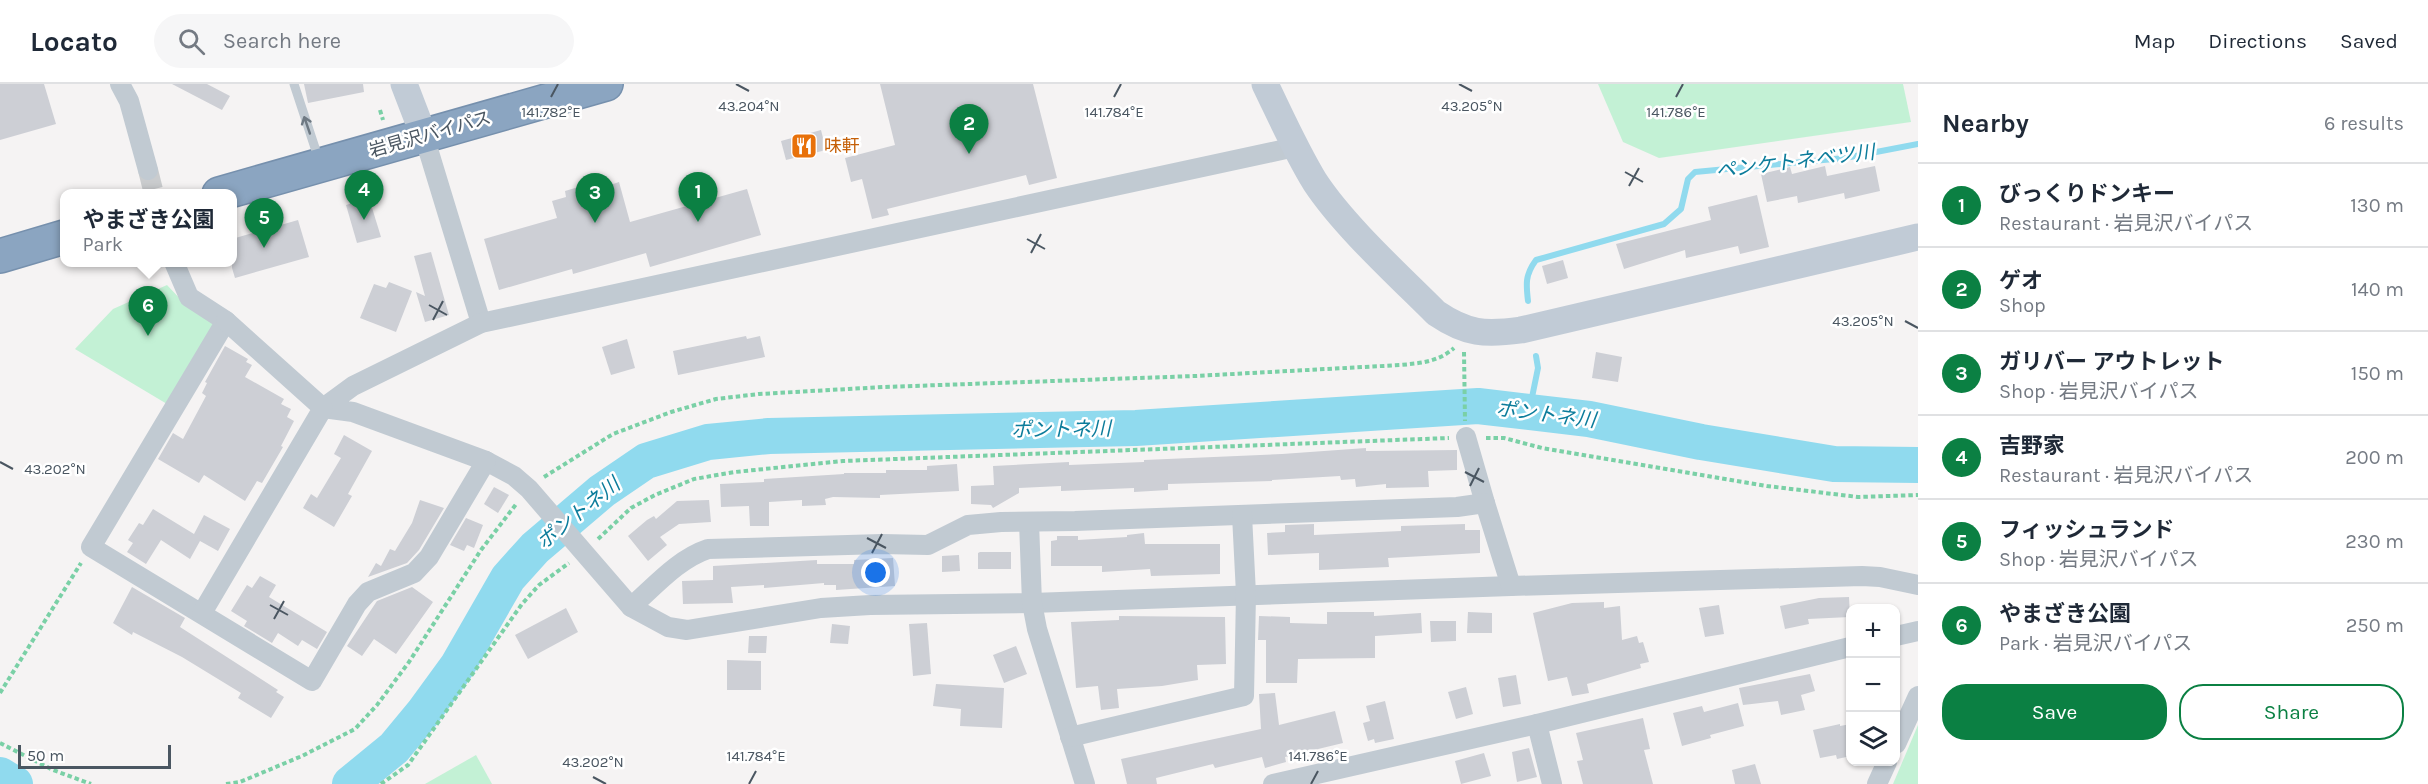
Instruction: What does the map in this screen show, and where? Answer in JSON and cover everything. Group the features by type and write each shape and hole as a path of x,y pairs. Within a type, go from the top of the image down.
{"highway":[{"name":"岩見沢バイパス","path":"236,189 606,84"},
{"path":"0,256 60,238"}],"street":[{"path":"120,84 129,101 148,170"},
{"path":"404,84 423,136 481,323"},
{"path":"1265,84 1295,147 1316,183 1365,240 1436,313 1454,325 1469,331 1493,334 1521,330 1918,237"},
{"path":"202,613 323,408 353,386 481,323 1295,147"},
{"path":"176,267 189,297 226,321 323,408 353,412 486,460 514,476 534,494 631,607 668,627 687,630 821,608 1862,576 1880,577 1918,585"},
{"path":"226,321 91,547 312,681 357,604 368,592 414,573 429,557 486,460"},
{"path":"1466,433 1511,586"},
{"path":"631,607 676,566 695,553 708,549 882,544 928,545 968,525 1457,507 1485,502"},
{"path":"1070,737 1244,696 1246,594 1242,514"},
{"path":"1029,522 1032,603 1037,629 1085,784"},
{"path":"1900,635 1918,631"},
{"path":"1273,784 1536,724 1846,648"},
{"path":"1900,735 1918,696"},
{"path":"1536,724 1552,784"},
{"path":"1876,784 1885,766"}],"lane":[{"path":"294,84 320,165"}],"path":[{"path":"226,784 240,782 302,756 355,729 377,705 409,662 481,550 534,494 550,472 613,434 671,412 716,399 759,394 884,387 1195,376 1429,363 1447,355 1454,348"},
{"path":"1464,352 1466,433"},
{"path":"381,784 408,765 522,604 581,549 631,508 694,479 735,472 843,461 1466,433 1767,486 1858,497 1918,495"},
{"path":"0,693 91,547"},
{"path":"0,743 53,770 91,784"}],"green space":[{"path":"1598,84 1903,84 1911,122 1659,158 1623,142"},
{"path":"167,285 184,303 216,323 167,404 75,349 113,309"},
{"path":"1918,725 1918,784 1893,784"},
{"path":"476,755 492,784 425,784"}],"building":[{"path":"0,84 44,84 56,124 0,140"},
{"path":"172,84 207,84 230,96 222,110"},
{"path":"304,84 363,84 364,92 308,103"},
{"path":"880,84 1033,84 1057,178 1029,185 1026,175 887,209 889,215 872,219 862,179 851,182 845,158 895,145"},
{"path":"821,130 826,150 786,160 781,141"},
{"path":"1825,166 1827,176 1875,166 1880,191 1845,199 1844,193 1798,203 1797,196 1767,202 1761,174 1790,167 1792,174"},
{"path":"602,180 604,187 619,182 630,222 747,189 761,235 650,267 646,253 573,274 572,269 499,290 484,239 557,218 552,201 566,197 565,191"},
{"path":"1757,195 1769,247 1740,254 1738,246 1686,258 1685,250 1624,269 1616,244 1711,220 1708,207"},
{"path":"369,198 381,237 357,243 346,205"},
{"path":"298,220 309,257 235,278 232,267 237,267 237,238"},
{"path":"431,252 449,315 425,322 416,292 425,296 414,256"},
{"path":"1563,260 1568,278 1547,284 1542,266"},
{"path":"389,282 412,291 396,332 360,318 374,284 386,288"},
{"path":"746,336 747,339 760,336 765,357 678,375 673,351"},
{"path":"627,339 635,368 611,375 602,347"},
{"path":"225,346 248,359 246,362 252,365 245,377 284,399 281,404 291,409 287,417 294,421 281,446 283,447 262,483 257,481 245,501 204,475 199,483 158,459 173,433 183,439 206,396 202,393 207,383 205,382"},
{"path":"1596,352 1622,357 1618,382 1592,378"},
{"path":"344,435 372,451 348,494 352,496 334,527 303,508 311,494 317,498 341,458 334,454"},
{"path":"1366,448 1366,451 1457,450 1457,470 1428,471 1429,487 1386,488 1386,484 1356,487 1355,479 1341,480 1340,476 1272,481 1168,484 1168,490 1134,492 1134,488 1061,491 1061,486 1019,488 1019,493 993,508 991,505 971,504 971,486 994,485 993,466 1069,462 1069,465 1144,462 1144,460"},
{"path":"957,464 959,491 880,495 880,498 833,497 825,499 826,505 802,506 802,500 769,502 769,526 750,526 749,506 721,507 720,484 764,482 764,479 844,473 886,473 886,470 927,470 927,466"},
{"path":"494,487 509,495 498,513 484,504"},
{"path":"420,500 444,508 419,550 407,563 368,577 376,563 381,566 390,549 395,551 412,523"},
{"path":"709,500 711,522 679,524 660,537 667,545 648,561 628,536 647,520 654,516 656,519 677,501"},
{"path":"153,509 194,534 204,515 230,529 218,551 200,541 190,559 161,540 146,564 127,552 133,543 128,540 139,523 143,525"},
{"path":"466,518 483,525 474,548 467,545 464,551 450,545"},
{"path":"1314,524 1314,535 1401,531 1401,526 1465,524 1465,530 1480,530 1480,553 1388,558 1389,567 1319,570 1319,553 1268,555 1267,533 1285,532 1285,525"},
{"path":"1144,533 1145,544 1220,544 1220,574 1151,576 1150,569 1102,572 1102,566 1051,566 1051,541 1057,540 1057,536 1078,536 1078,540 1127,537 1127,535"},
{"path":"1011,552 1011,569 978,569 978,553"},
{"path":"959,555 960,571 942,572 942,556"},
{"path":"893,558 895,586 836,590 836,585 824,585 824,583 764,588 764,585 731,587 733,603 683,604 682,581 713,580 713,566 817,560 817,564 854,564 854,560"},
{"path":"260,576 276,585 269,597 327,632 317,649 302,640 298,646 278,633 272,643 244,626 247,621 231,611 247,585 252,588"},
{"path":"132,587 185,618 180,627 278,690 276,692 284,697 271,718 238,698 241,693 182,657 133,632 132,635 113,623"},
{"path":"412,587 433,602 396,654 374,639 362,656 347,646 377,601"},
{"path":"1849,597 1849,604 1846,604 1846,617 1808,619 1809,624 1785,629 1780,606 1819,598"},
{"path":"1604,602 1604,608 1620,606 1622,640 1637,636 1639,643 1643,642 1649,662 1640,664 1641,668 1587,684 1589,693 1572,696 1567,677 1548,681 1533,613 1572,603"},
{"path":"1719,605 1724,634 1705,637 1699,608"},
{"path":"566,608 578,632 528,659 515,635"},
{"path":"1327,612 1374,612 1374,616 1421,613 1422,633 1375,636 1375,658 1298,659 1297,683 1266,683 1266,640 1258,640 1259,616 1290,617 1290,623 1327,624"},
{"path":"1468,612 1492,613 1492,633 1467,633"},
{"path":"1119,616 1225,617 1226,664 1197,665 1198,680 1162,686 1117,689 1119,708 1101,710 1098,686 1076,688 1071,622 1119,620"},
{"path":"1430,621 1456,621 1456,641 1431,642"},
{"path":"927,623 931,674 913,676 909,624"},
{"path":"832,624 850,626 848,644 830,643"},
{"path":"749,636 767,636 766,653 748,653"},
{"path":"1016,646 1027,674 1004,683 993,655"},
{"path":"727,660 761,661 761,690 727,690"},
{"path":"1810,674 1815,691 1801,695 1805,710 1781,715 1778,701 1743,705 1739,688"},
{"path":"1516,675 1521,704 1503,707 1498,678"},
{"path":"936,684 1004,688 1002,728 960,726 961,709 933,706"},
{"path":"1466,687 1473,714 1456,719 1448,692"},
{"path":"1275,693 1279,725 1335,711 1343,743 1285,757 1286,762 1265,768 1262,757 1215,768 1213,764 1156,778 1157,784 1127,784 1121,759 1261,729 1259,694"},
{"path":"1385,701 1394,739 1375,743 1374,739 1368,741 1363,723 1370,721 1366,706"},
{"path":"1738,703 1744,726 1710,735 1711,738 1682,746 1673,713 1702,706 1704,712"},
{"path":"1643,718 1650,749 1644,750 1653,784 1583,784 1577,761 1583,760 1576,733"},
{"path":"1840,724 1840,726 1846,725 1846,757 1837,759 1836,755 1820,758 1813,730"},
{"path":"1529,748 1537,777 1517,782 1512,752"},
{"path":"1484,753 1491,776 1461,784 1455,761"},
{"path":"1755,764 1761,784 1735,784 1732,770"}],"waterway":[{"name":"ペンケトネベツ川","path":"1528,301 1527,280 1536,260 1664,224 1681,209 1688,179 1695,172 1845,158 1918,144"},
{"name":"ペンケトネベツ川","path":"1529,412 1538,368 1536,356"},
{"name":"ポントネ川","path":"350,784 394,748 423,713 458,665 508,578 535,548 602,491 646,461 708,442 769,436 1136,428 1478,406 1589,419 1701,442 1834,464 1918,465"},
{"name":"ポントネ川","path":"0,775 15,784"}],"tunnel":[{"path":"148,170 153,189"}],"place":[{"name":"味軒","path":"804,146"},
{"name":"ゲオ","path":"969,154"},
{"name":"吉野家","path":"364,220"},
{"name":"びっくりドンキー","path":"698,222"},
{"name":"ガリバー アウトレット","path":"595,223"},
{"name":"フィッシュランド","path":"264,248"},
{"name":"やまざき公園","path":"148,336"}]}
